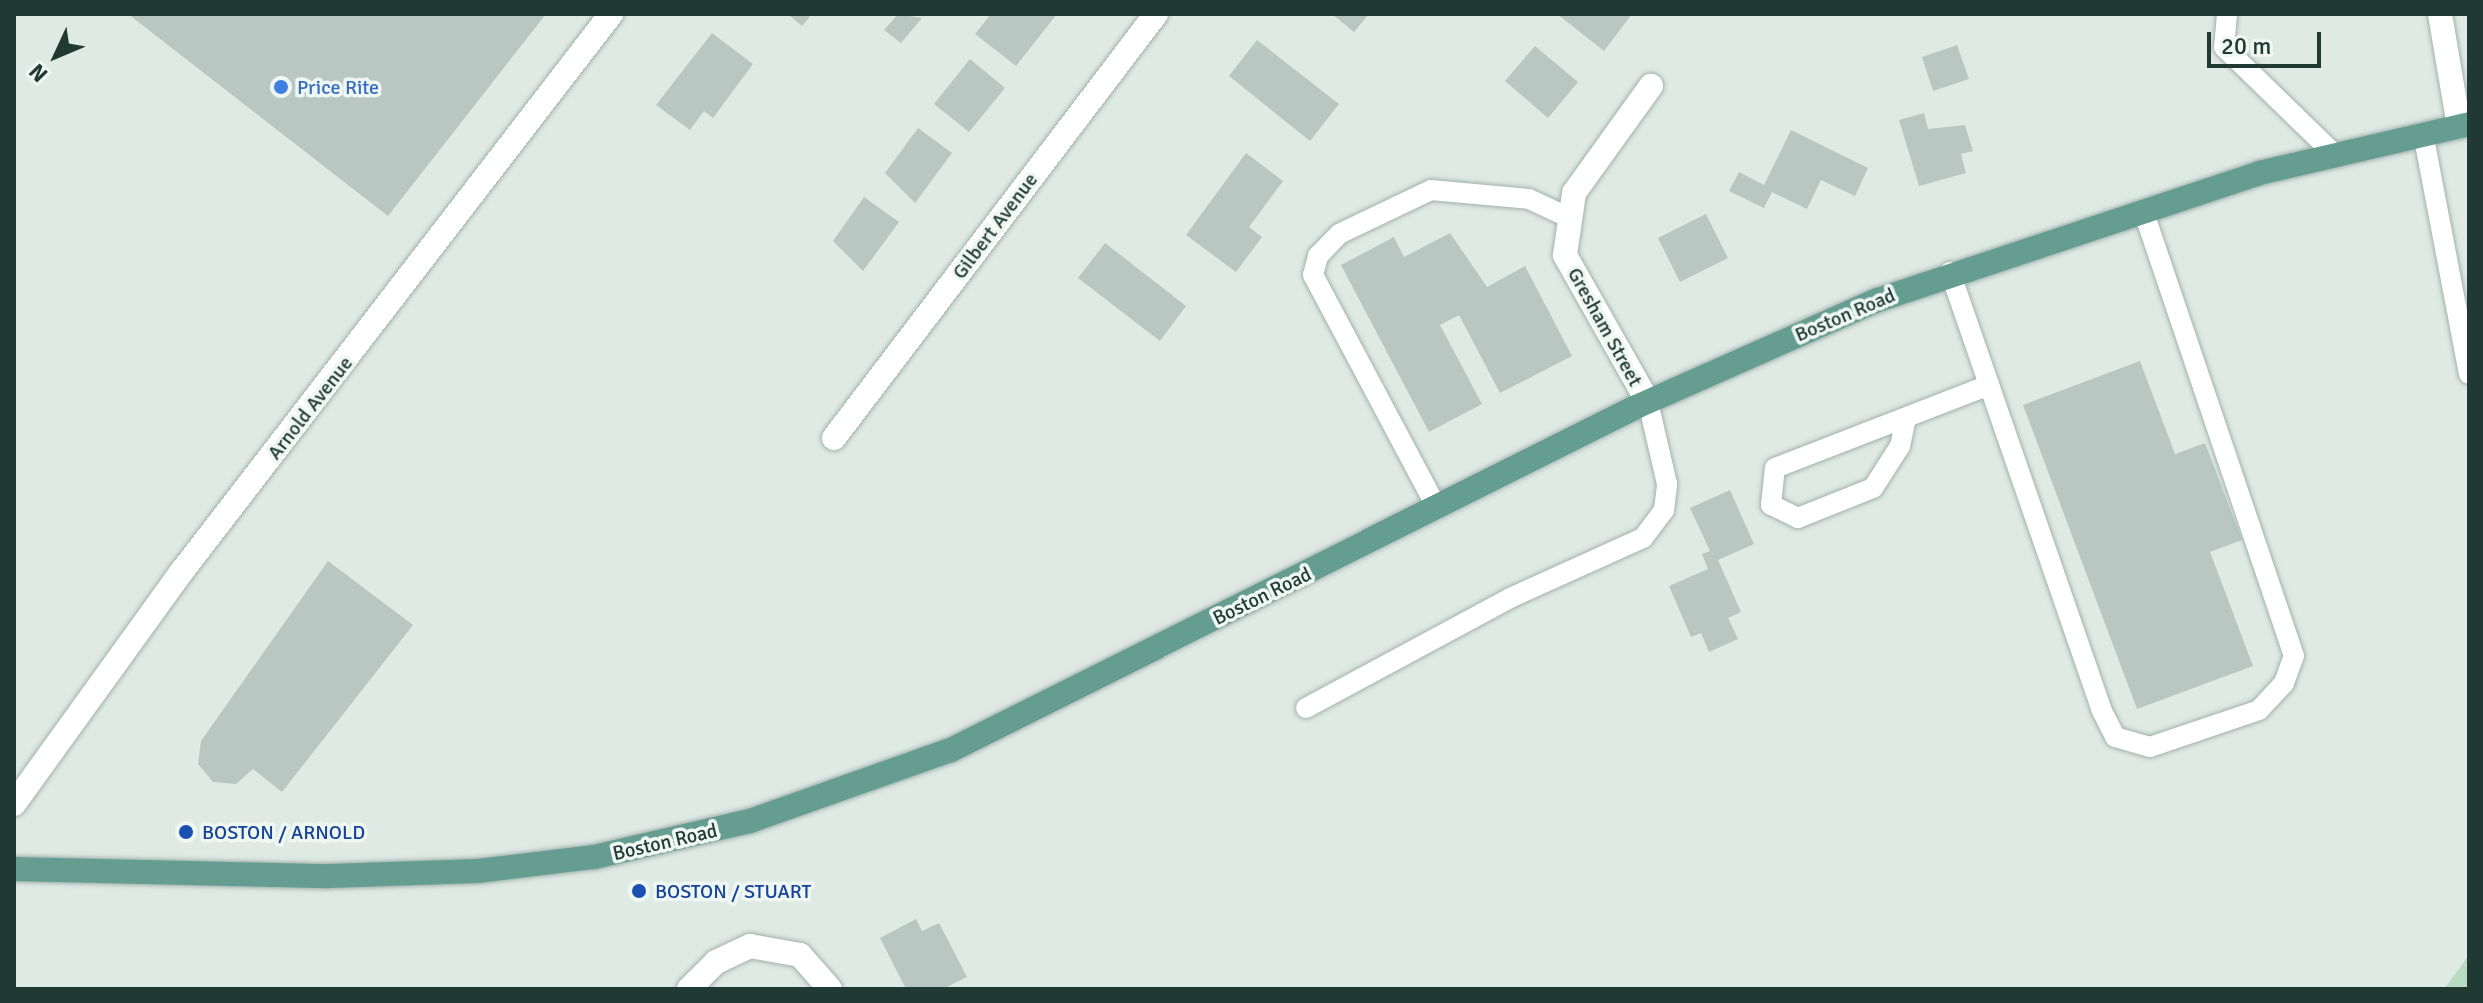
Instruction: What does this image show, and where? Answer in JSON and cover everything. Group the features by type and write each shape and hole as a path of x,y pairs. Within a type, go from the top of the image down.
{"main road":[{"name":"Boston Road","path":"14,869 453,873 594,857 716,830 951,750 1648,402 1950,272 2333,153 2464,125"}],"street":[{"name":"Arnold Avenue","path":"14,804 183,570 611,14"},
{"name":"Gilbert Avenue","path":"834,438 1156,14"},
{"path":"2440,14 2464,125"},
{"name":"Gresham Street","path":"1648,402 1565,255 1574,193 1651,86"},
{"path":"689,989 716,962 750,946 800,955 830,989"}],"lane":[{"path":"2227,14 2224,47 2333,153"},
{"path":"2423,133 2469,374"},
{"path":"1437,508 1313,275 1318,256 1339,234 1431,190 1529,199 1570,218"},
{"path":"1950,272 2115,737 2150,747 2259,710 2284,683 2294,656 2143,211"},
{"path":"1906,418 1900,446 1873,488 1798,518 1771,505 1775,468 1989,385"},
{"path":"1306,708 1510,598 1643,538 1664,510 1667,484 1648,402"}],"green space":[{"path":"2469,955 2469,989 2444,989"}],"building":[{"path":"128,14 546,14 388,216"},
{"path":"788,14 812,14 802,26"},
{"path":"898,14 922,18 901,43 884,30"},
{"path":"991,14 1057,14 1016,66 975,34"},
{"path":"1332,14 1369,14 1354,32"},
{"path":"1557,14 1632,14 1604,51"},
{"path":"712,33 753,64 713,118 704,111 690,130 656,105"},
{"path":"1257,40 1339,104 1310,141 1229,76"},
{"path":"1957,45 1969,79 1933,91 1922,57"},
{"path":"1535,46 1578,82 1548,118 1505,81"},
{"path":"970,59 1005,88 969,132 934,104"},
{"path":"1924,113 1928,129 1965,125 1973,151 1961,154 1966,173 1919,186 1899,120"},
{"path":"918,128 952,153 915,203 885,173"},
{"path":"1791,130 1868,168 1855,196 1821,180 1807,209 1772,192 1764,208 1729,191 1739,172 1764,185"},
{"path":"1246,153 1283,181 1249,227 1262,237 1236,272 1186,235"},
{"path":"864,197 899,222 863,271 833,241"},
{"path":"1706,214 1728,258 1680,282 1658,238"},
{"path":"1450,233 1487,287 1525,266 1572,356 1500,393 1459,315 1440,325 1482,404 1429,432 1341,265 1394,237 1404,257"},
{"path":"1105,243 1186,306 1160,341 1078,278"},
{"path":"2140,361 2175,454 2205,443 2242,540 2210,552 2253,666 2137,709 2023,405"},
{"path":"1730,490 1754,544 1718,560 1741,612 1728,618 1738,639 1709,652 1701,633 1691,637 1669,586 1708,569 1702,554 1710,551 1690,508"},
{"path":"328,561 413,625 282,792 253,769 236,784 213,782 198,764 201,741"},
{"path":"916,919 922,931 939,923 967,977 943,989 906,989 880,938"}],"place":[{"name":"Price Rite","path":"281,87"},
{"name":"BOSTON / ARNOLD","path":"186,832"},
{"name":"BOSTON / STUART","path":"639,891"}]}
